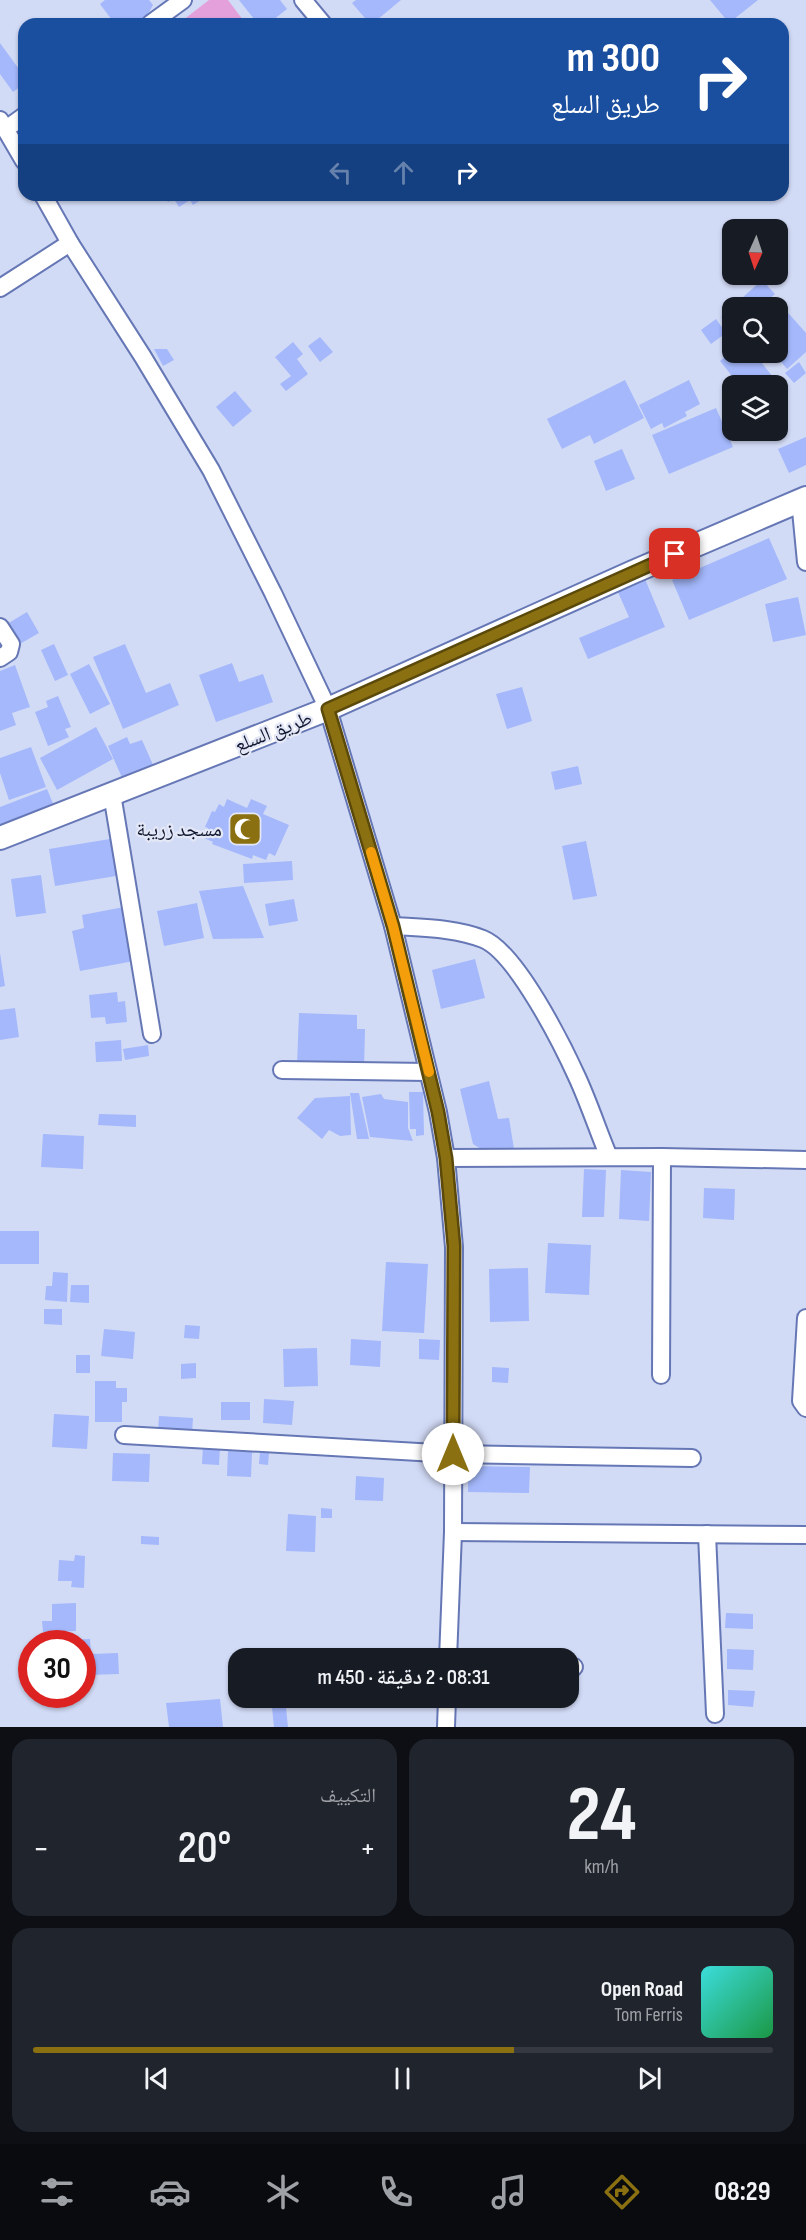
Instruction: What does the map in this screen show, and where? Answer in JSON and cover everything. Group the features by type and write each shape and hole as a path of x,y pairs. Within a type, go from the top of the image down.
{"street":[{"path":"158,18 183,0"},
{"path":"303,0 318,18"},
{"path":"18,118 3,124 18,150"},
{"path":"46,201 211,470 240,524 328,709 393,926 446,1158 454,1246 453,1532 448,1648"},
{"path":"0,288 70,243"},
{"path":"803,499 806,561"},
{"name":"طريق السلع","path":"0,838 328,709 803,499"},
{"path":"0,627 11,644 9,652 0,657"},
{"path":"112,794 152,1034"},
{"path":"393,926 443,929 484,939 502,951 521,975 577,1077 609,1157"},
{"path":"282,1070 428,1072"},
{"path":"446,1158 662,1157 806,1160"},
{"path":"661,1376 662,1157"},
{"path":"806,1318 801,1401 806,1408"},
{"path":"124,1435 453,1454 692,1458"},
{"path":"453,1532 806,1535"},
{"path":"707,1534 715,1714"},
{"path":"446,1727 447,1708"}],"shaded area":[{"path":"209,0 228,0 242,18 186,18"}],"building":[{"path":"105,0 149,0 153,5 143,18 110,18 100,4"},
{"path":"239,0 280,0 287,9 276,18 253,18"},
{"path":"356,0 401,0 379,18 365,18 352,3"},
{"path":"710,0 758,0 735,18 725,18"},
{"path":"0,43 18,68 18,88 13,92 0,74"},
{"path":"175,201 188,201 179,207"},
{"path":"756,285 767,285 775,294 772,297 743,297"},
{"path":"788,313 806,333 806,352 787,369 782,363 788,363"},
{"path":"716,319 722,327 722,336 711,344 701,330"},
{"path":"320,337 333,352 320,362 308,346"},
{"path":"293,342 303,354 297,359 308,374 286,391 280,384 291,376 275,357"},
{"path":"154,349 167,349 174,360 163,366"},
{"path":"722,359 722,363 762,363 771,375 731,375 720,361"},
{"path":"799,362 806,373 794,383 785,373"},
{"path":"625,380 644,418 594,444 590,435 562,449 547,419"},
{"path":"689,380 700,404 685,412 687,416 664,428 662,423 651,429 639,405"},
{"path":"235,391 252,411 233,427 216,407"},
{"path":"716,408 722,422 722,441 730,441 733,447 669,474 652,435"},
{"path":"806,437 806,465 789,473 778,449"},
{"path":"622,449 635,479 606,491 594,461"},
{"path":"769,538 787,579 689,620 672,580"},
{"path":"645,579 665,627 588,659 579,638 629,617 617,590"},
{"path":"798,597 806,635 773,642 765,604"},
{"path":"27,612 39,633 18,645 7,624"},
{"path":"54,644 68,675 55,681 41,650"},
{"path":"125,644 146,693 170,683 179,705 123,729 93,657"},
{"path":"232,663 239,682 263,674 273,702 216,722 199,675"},
{"path":"89,664 110,704 90,714 70,674"},
{"path":"15,665 30,707 12,713 16,725 0,731 0,671"},
{"path":"522,687 532,721 507,729 496,694"},
{"path":"58,696 71,727 65,729 69,737 48,746 35,712 48,707 46,701"},
{"path":"96,727 113,759 57,790 40,758"},
{"path":"127,737 130,744 142,740 154,767 123,780 108,746"},
{"path":"31,747 46,787 9,800 0,773 0,758"},
{"path":"578,766 582,784 555,790 551,772"},
{"path":"47,789 54,806 0,826 0,807"},
{"path":"227,799 247,808 251,799 267,806 263,814 289,825 275,856 269,853 266,860 253,855 252,859 212,844 213,842 204,838 208,828 205,827 212,811 215,812 219,804 224,807"},
{"path":"116,838 122,875 55,886 49,849"},
{"path":"586,841 597,896 573,900 562,846"},
{"path":"292,861 293,880 244,883 243,864"},
{"path":"41,875 46,913 16,917 11,879"},
{"path":"243,886 264,938 213,939 199,891"},
{"path":"294,899 298,921 269,926 265,904"},
{"path":"197,903 204,938 164,946 157,911"},
{"path":"124,907 134,961 80,971 72,931 84,928 82,915"},
{"path":"0,953 5,986 0,987"},
{"path":"475,959 485,998 441,1009 432,970"},
{"path":"117,992 118,1002 125,1001 127,1022 106,1024 105,1017 91,1018 89,995"},
{"path":"15,1008 19,1037 0,1040 0,1010"},
{"path":"299,1013 357,1015 357,1029 365,1029 364,1069 297,1066"},
{"path":"121,1040 122,1061 96,1062 95,1042"},
{"path":"148,1045 149,1056 125,1060 123,1049"},
{"path":"489,1081 498,1119 509,1118 514,1149 481,1149 473,1144 460,1089"},
{"path":"409,1092 423,1092 424,1135 416,1136 416,1129 410,1129"},
{"path":"350,1093 359,1093 369,1139 357,1139"},
{"path":"381,1094 384,1099 408,1102 408,1128 413,1141 370,1137 362,1097"},
{"path":"350,1096 351,1135 340,1136 329,1130 322,1139 297,1118 315,1098"},
{"path":"99,1114 136,1115 136,1127 98,1125"},
{"path":"43,1134 84,1136 83,1169 41,1167"},
{"path":"584,1169 606,1170 604,1217 582,1217"},
{"path":"621,1170 651,1172 649,1221 619,1219"},
{"path":"704,1188 735,1189 734,1220 703,1218"},
{"path":"0,1231 39,1231 39,1264 0,1264"},
{"path":"548,1243 591,1245 589,1295 545,1293"},
{"path":"386,1262 428,1264 424,1333 382,1331"},
{"path":"528,1268 529,1321 490,1322 489,1269"},
{"path":"53,1272 68,1273 67,1302 45,1300 46,1286 52,1286"},
{"path":"71,1285 89,1285 89,1303 70,1302"},
{"path":"44,1309 62,1309 62,1325 44,1324"},
{"path":"185,1325 200,1326 199,1339 184,1338"},
{"path":"104,1329 135,1332 133,1359 101,1356"},
{"path":"351,1339 381,1341 380,1367 350,1365"},
{"path":"419,1339 440,1340 439,1360 419,1359"},
{"path":"317,1348 318,1386 284,1387 283,1349"},
{"path":"76,1355 90,1355 90,1373 76,1373"},
{"path":"196,1363 196,1378 181,1379 181,1364"},
{"path":"492,1367 509,1368 508,1383 492,1382"},
{"path":"95,1381 116,1381 116,1388 127,1388 127,1402 122,1402 122,1422 95,1422"},
{"path":"264,1399 294,1401 292,1425 263,1423"},
{"path":"221,1402 250,1402 250,1420 221,1420"},
{"path":"54,1414 89,1416 87,1449 52,1447"},
{"path":"159,1416 193,1418 192,1434 158,1432"},
{"path":"203,1445 220,1447 219,1465 202,1464"},
{"path":"228,1451 252,1452 251,1477 227,1476"},
{"path":"260,1452 269,1453 268,1465 259,1464"},
{"path":"113,1453 150,1454 149,1482 112,1481"},
{"path":"468,1466 530,1467 529,1493 468,1492"},
{"path":"356,1476 384,1478 383,1501 355,1500"},
{"path":"321,1508 332,1509 332,1518 321,1518"},
{"path":"288,1514 316,1516 315,1552 286,1551"},
{"path":"141,1536 159,1537 159,1545 141,1544"},
{"path":"75,1555 85,1556 84,1588 71,1587 72,1581 58,1581 59,1560 74,1561"},
{"path":"76,1603 76,1630 43,1630 42,1621 52,1621 52,1604"},
{"path":"726,1613 753,1614 753,1629 725,1628"},
{"path":"727,1649 754,1650 753,1670 727,1669"},
{"path":"118,1653 119,1674 96,1675 96,1654"},
{"path":"728,1690 755,1691 753,1707 728,1705"},
{"path":"220,1699 223,1727 169,1727 166,1703"},
{"path":"272,1708 286,1708 288,1727 274,1727"}],"slow traffic":[{"path":"371,852 393,926 429,1072"}],"place":[{"name":"مسجد زريبة","path":"245,829"}],"route":[{"path":"453,1454 454,1246 446,1158 438,1112 393,926 328,709 675,554"}]}
